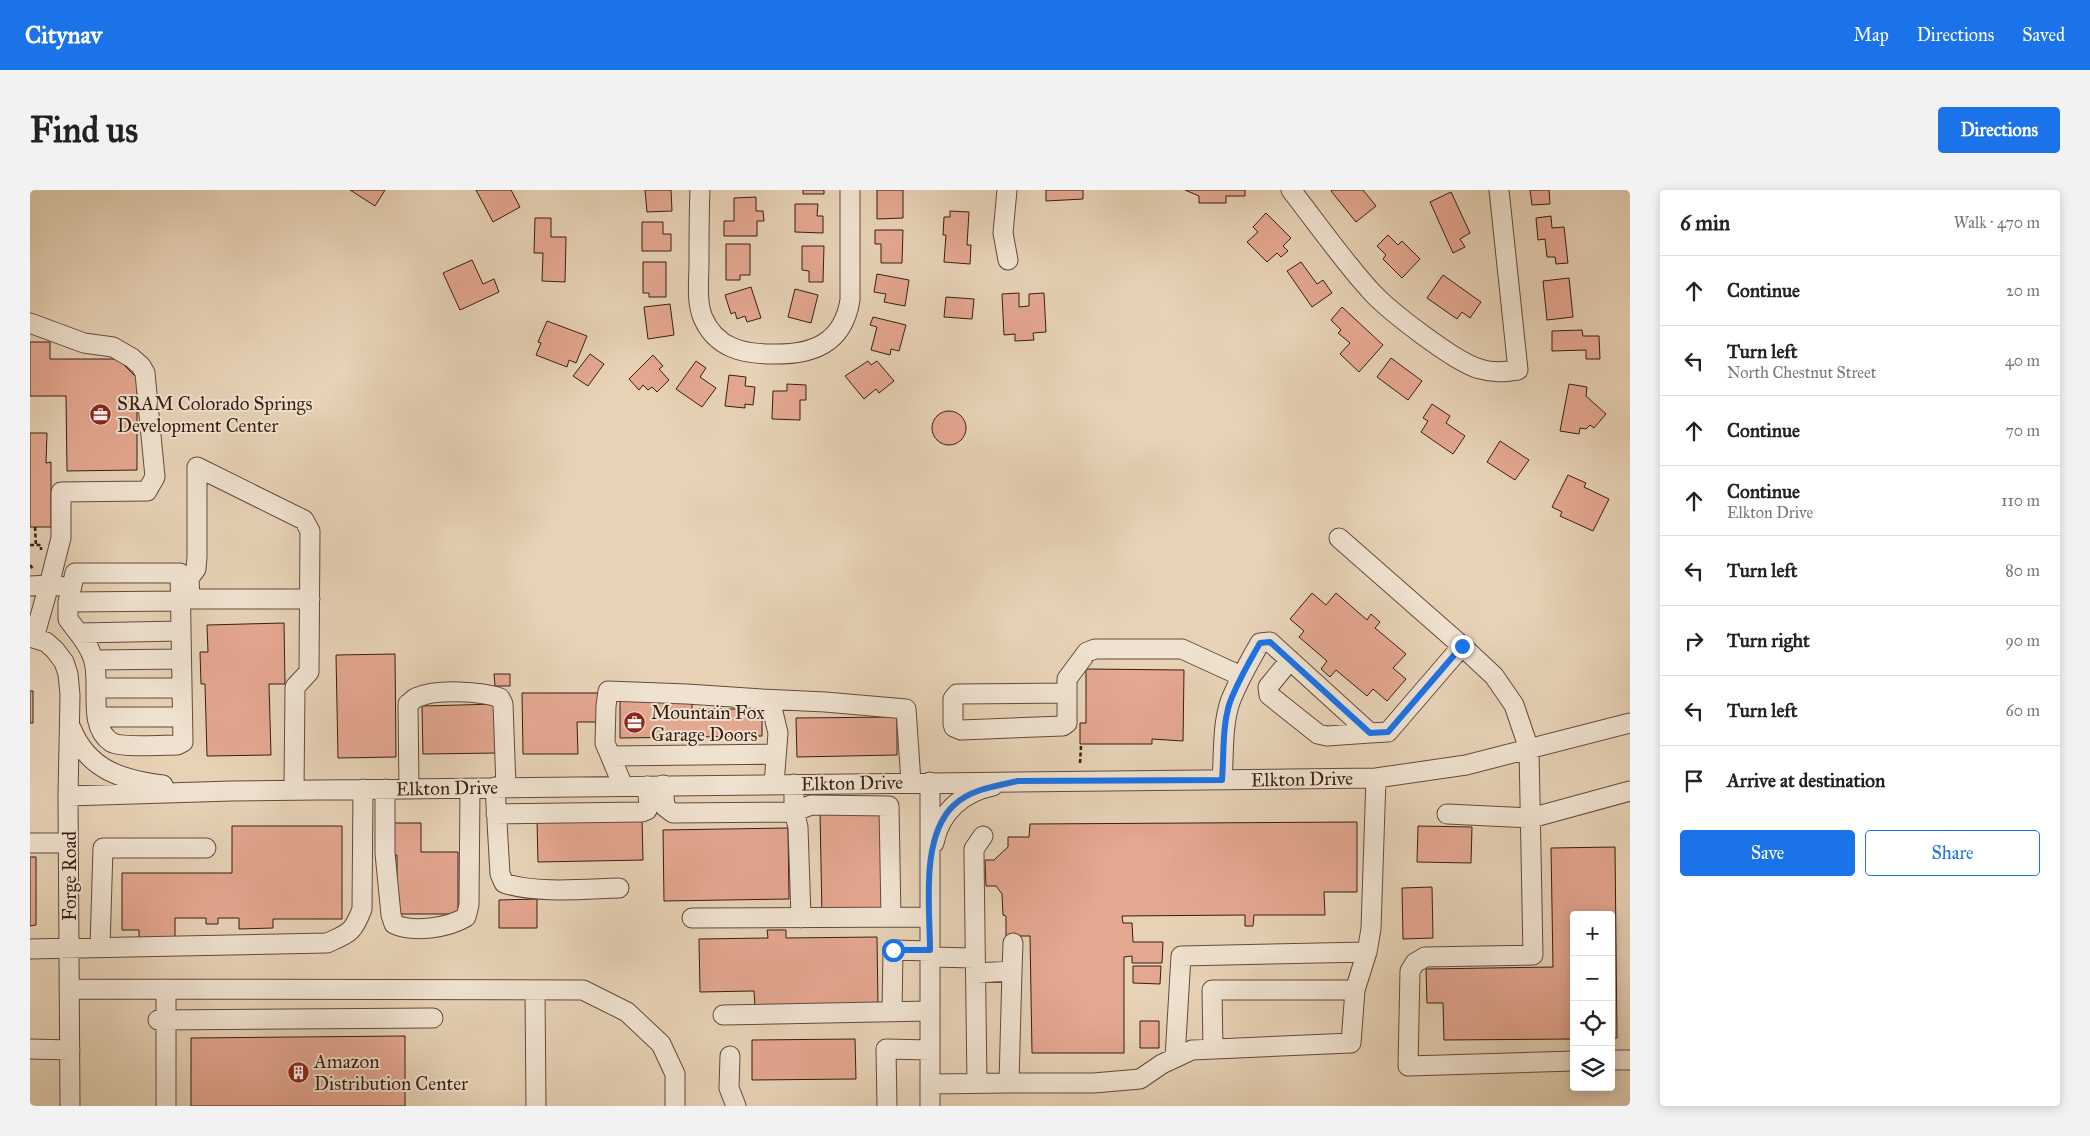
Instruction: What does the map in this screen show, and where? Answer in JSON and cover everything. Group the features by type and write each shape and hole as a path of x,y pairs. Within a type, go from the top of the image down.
{"street":[{"path":"700,190 698,295 703,319 710,330 728,347 752,354 789,354 802,353 826,343 843,323 848,312 850,300 850,190"},
{"path":"1007,190 1003,233 1008,260"},
{"path":"1291,190 1370,290 1392,310 1461,362 1480,369 1500,373 1518,370 1499,190"},
{"path":"30,323 84,342 113,347 132,358 141,366 145,373 155,477 147,491 62,492 62,538 32,638"},
{"path":"294,790 295,687 309,672 310,599 310,531 304,520 197,467 197,557 196,569 189,578 190,599 310,599"},
{"path":"1339,538 1494,676 1514,705 1529,749 1533,955 1425,957 1415,963 1410,970 1408,1066 1570,1061"},
{"path":"180,573 183,742 177,745 148,746 112,743 102,732 97,717 94,660 79,633 68,619 71,588 180,573"},
{"path":"30,586 49,585 181,601"},
{"path":"79,633 181,631"},
{"name":"Forge Road","path":"32,638 46,642 55,650 64,662 68,674 70,1106"},
{"path":"1222,780 1225,735 1230,704 1241,676 1260,643 1270,642 1370,733"},
{"path":"1290,660 1268,687 1269,695 1318,734 1327,736 1388,732 1462,646"},
{"path":"1067,693 957,694 953,699 953,724 957,729 1060,728 1067,723 1067,693 1067,679 1069,674 1087,652 1095,649 1182,649 1241,676"},
{"path":"94,660 181,659"},
{"path":"96,688 181,688"},
{"path":"623,786 605,743 608,691 825,702 906,709 911,782"},
{"path":"409,788 408,704 417,697 468,692 500,698 503,704 500,787 496,814 500,874 504,883 515,887 563,889 619,888"},
{"path":"762,700 772,708 778,733 774,784"},
{"path":"97,717 182,717"},
{"path":"69,723 82,751 91,760 116,773 147,783 232,791"},
{"name":"Elkton Drive","path":"68,796 409,788 1376,778 1466,765 1630,723"},
{"path":"611,756 776,754"},
{"path":"930,1084 1094,1083 1140,1078 1192,1050 1351,1043 1355,990 1367,952 1371,929 1376,778"},
{"path":"930,869 936,834 940,824 954,805 987,787 1018,781"},
{"path":"930,782 930,1106"},
{"path":"794,784 794,812 798,827 801,918"},
{"path":"655,785 666,808 673,813 794,812 812,805 889,806 891,917"},
{"path":"496,814 642,812 647,810 655,785"},
{"path":"385,789 385,853 391,915 394,924 404,929 420,929 458,922 466,917 469,905 470,788"},
{"path":"30,949 327,943 350,932 357,922 362,909 363,789"},
{"path":"1448,814 1531,818 1630,791"},
{"path":"977,1083 974,849 983,836"},
{"path":"30,843 68,842"},
{"path":"100,947 103,848 206,848"},
{"path":"692,918 930,917"},
{"path":"1010,1083 1013,943"},
{"path":"892,1012 893,950 930,954 1012,971"},
{"path":"1175,1058 1181,956 1367,952"},
{"path":"70,989 582,990 627,1012 660,1044 675,1074 675,1106"},
{"path":"166,989 162,1020 166,1106"},
{"path":"535,990 536,1106"},
{"path":"1213,1049 1212,990 1355,990"},
{"path":"723,1015 930,1012"},
{"path":"162,1020 433,1018"},
{"path":"30,1049 70,1050"},
{"path":"887,1106 886,1049 930,1050"},
{"path":"730,1056 729,1088 736,1106"},
{"path":"1615,1060 1630,1060"}],"path":[{"path":"35,527 36,545"},
{"path":"30,544 41,545"},
{"path":"1080,763 1081,746"}],"building":[{"path":"350,190 385,190 375,206"},
{"path":"476,190 511,190 520,207 493,222"},
{"path":"645,190 671,190 672,211 647,212"},
{"path":"803,190 824,190 824,194 803,194"},
{"path":"877,190 903,190 903,218 877,219"},
{"path":"1046,190 1083,190 1083,199 1046,201"},
{"path":"1185,190 1245,190 1245,196 1226,196 1226,203 1199,203 1199,196"},
{"path":"1363,190 1376,206 1356,222 1331,191"},
{"path":"1530,190 1549,190 1550,204 1532,205"},
{"path":"1451,192 1470,233 1460,239 1465,247 1453,253 1430,202"},
{"path":"756,197 756,211 763,211 764,221 757,221 757,236 724,236 724,221 734,221 734,198"},
{"path":"795,204 818,204 817,216 823,216 823,233 795,232"},
{"path":"950,211 969,212 967,245 971,245 970,264 944,262 946,235 943,235 944,217 950,217"},
{"path":"1266,213 1291,238 1283,246 1288,251 1281,257 1277,253 1267,262 1247,242 1258,232 1253,227"},
{"path":"1551,216 1552,228 1564,227 1568,263 1556,264 1555,257 1547,257 1545,239 1538,240 1536,218"},
{"path":"535,218 551,218 551,237 566,237 565,282 542,281 543,253 534,253"},
{"path":"642,222 663,222 663,234 671,234 671,251 642,251"},
{"path":"875,230 903,230 902,263 881,263 881,244 875,244"},
{"path":"1388,235 1398,245 1402,241 1420,259 1402,278 1383,259 1386,255 1377,246"},
{"path":"726,244 750,244 750,275 740,275 740,280 726,280"},
{"path":"802,246 824,246 823,282 809,282 809,271 802,270"},
{"path":"472,260 483,284 494,279 499,292 460,310 443,273"},
{"path":"643,262 666,262 666,297 649,297 649,293 643,293"},
{"path":"1301,262 1317,284 1323,280 1332,293 1312,307 1287,271"},
{"path":"877,274 909,280 905,306 884,302 886,294 874,292"},
{"path":"1443,275 1481,302 1470,318 1462,312 1457,319 1427,298"},
{"path":"1569,278 1573,317 1547,320 1543,281"},
{"path":"751,287 761,318 747,322 745,316 737,319 735,312 731,314 725,295"},
{"path":"795,289 818,295 811,323 788,317"},
{"path":"1019,293 1019,307 1029,306 1029,294 1044,293 1046,332 1033,333 1034,340 1015,341 1015,334 1004,335 1002,294"},
{"path":"946,297 974,299 972,319 944,317"},
{"path":"670,304 674,335 648,339 644,307"},
{"path":"1342,307 1383,345 1359,372 1340,354 1350,343 1338,333 1341,330 1331,320"},
{"path":"873,317 906,325 899,351 891,349 890,355 871,350 877,327 870,325"},
{"path":"547,321 587,336 576,363 569,360 567,367 536,355 541,343 538,342"},
{"path":"1582,330 1583,336 1599,336 1600,359 1586,359 1586,350 1552,351 1552,331"},
{"name":"SRAM Colorado Springs Development Center","path":"30,342 50,342 50,359 118,359 137,378 137,470 67,471 66,396 30,396"},
{"path":"590,354 604,364 588,386 573,376"},
{"path":"653,355 663,366 659,369 669,380 657,392 652,387 648,390 643,385 639,390 629,379"},
{"path":"1391,358 1422,381 1408,400 1377,377"},
{"path":"696,361 706,368 700,377 716,388 702,407 676,389"},
{"path":"868,361 871,365 877,361 894,381 879,393 876,389 864,399 845,376"},
{"path":"729,375 746,377 745,386 755,387 753,405 745,404 745,408 725,406"},
{"path":"787,384 806,385 806,400 800,400 800,420 772,419 773,391 787,391"},
{"path":"1569,384 1587,387 1586,396 1606,414 1594,428 1590,425 1586,429 1580,428 1579,434 1560,431"},
{"path":"1432,404 1450,416 1446,423 1465,436 1453,454 1421,432 1428,421 1423,418"},
{"path":"949,411 961,416 966,428 961,440 949,445 937,440 932,428 937,416"},
{"path":"30,433 47,433 46,463 51,462 51,527 30,527"},
{"path":"1500,441 1529,460 1515,480 1487,462"},
{"path":"1568,475 1586,483 1584,487 1609,499 1593,531 1560,516 1562,512 1552,507"},
{"path":"1312,593 1326,605 1336,593 1367,620 1371,614 1380,622 1375,628 1406,654 1393,668 1406,679 1387,701 1373,689 1367,696 1336,670 1330,677 1321,669 1327,661 1299,637 1304,631 1290,619"},
{"path":"284,623 285,684 269,684 271,755 207,756 205,684 201,684 200,652 208,652 207,625"},
{"path":"395,654 396,757 338,758 336,655"},
{"path":"1086,669 1184,670 1183,741 1152,739 1152,744 1080,744 1080,723 1086,723"},
{"path":"494,674 510,674 510,686 495,686"},
{"path":"30,691 33,691 33,723 30,723"},
{"path":"522,693 599,693 600,722 577,722 578,754 523,754"},
{"path":"692,700 692,709 762,709 762,736 620,738 620,701"},
{"path":"498,704 499,753 423,754 422,706"},
{"path":"897,717 897,755 797,757 796,718"},
{"path":"882,811 883,915 822,916 820,812"},
{"path":"642,819 643,860 538,862 537,821"},
{"path":"1357,822 1357,892 1324,892 1325,915 1254,915 1253,926 1245,926 1245,915 1122,916 1123,923 1132,923 1133,942 1163,942 1162,963 1132,963 1132,956 1124,957 1124,1053 1032,1053 1030,936 1006,936 1006,916 1003,915 1002,894 996,886 986,886 985,860 994,860 1008,847 1008,837 1029,837 1030,824"},
{"path":"390,823 421,823 421,852 458,852 458,914 397,914 397,855 390,855"},
{"path":"232,826 342,826 342,919 273,919 273,928 239,929 239,918 218,918 218,924 206,924 206,918 175,918 175,942 139,942 139,930 122,930 122,873 232,873"},
{"path":"1418,826 1472,827 1471,863 1417,862"},
{"path":"788,828 789,899 664,901 663,830"},
{"path":"1615,847 1617,1038 1615,1038 1615,911 1570,911 1570,1039 1444,1040 1443,1003 1427,1003 1426,969 1553,967 1551,848"},
{"path":"30,857 36,857 36,925 30,926"},
{"path":"1432,887 1433,938 1403,939 1402,888"},
{"path":"537,899 537,928 499,928 499,900"},
{"path":"767,930 786,930 786,938 877,937 878,1006 755,1007 754,991 700,992 699,939 768,938"},
{"path":"1133,966 1161,966 1160,984 1133,983"},
{"path":"1140,1021 1159,1021 1159,1048 1140,1048"},
{"name":"Amazon Distribution Center","path":"405,1036 405,1106 191,1106 191,1038"},
{"path":"855,1039 856,1079 752,1080 752,1040"}],"place":[{"name":"SRAM Colorado Springs Development Center","path":"101,414"},
{"name":"Mountain Fox Garage Doors","path":"635,723"},
{"name":"Amazon Distribution Center","path":"298,1072"}],"route":[{"path":"893,950 930,950 930,869 936,834 946,814 963,798 987,787 1018,781 1222,780 1225,735 1230,704 1241,676 1260,643 1270,642 1370,733 1388,732 1462,646"}]}
